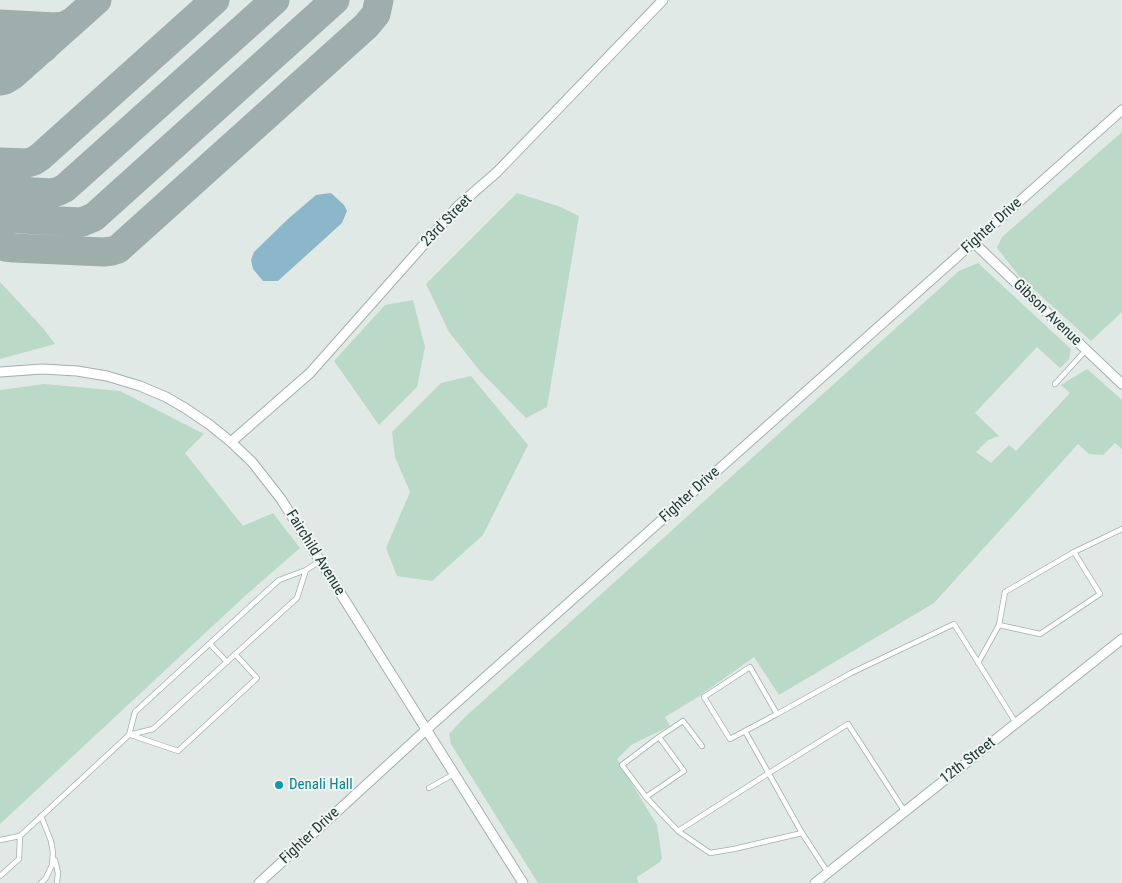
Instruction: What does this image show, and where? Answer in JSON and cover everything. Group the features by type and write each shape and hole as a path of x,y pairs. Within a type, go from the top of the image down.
{"street":[{"name":"23rd Street","path":"232,442 310,373 458,206 497,172 663,0"},
{"name":"Fighter Drive","path":"259,883 427,729 1122,110"},
{"name":"Gibson Avenue","path":"973,242 1122,384"},
{"name":"Fairchild Avenue","path":"0,372 42,369 78,371 108,376 166,397 210,425 232,442 252,462 281,499 523,883"},
{"name":"12th Street","path":"815,883 1122,639"}],"lane":[{"path":"1055,384 1086,350"},
{"path":"978,663 999,625 1005,592 1074,552 1122,529"},
{"path":"999,625 1040,634 1100,594 1074,552"},
{"path":"129,735 135,712 279,580 306,570 320,561"},
{"path":"0,840 20,836 129,735 153,729 297,598 306,570"},
{"path":"777,714 750,667 704,697 730,739 777,714 851,673 954,624 1016,723"},
{"path":"210,644 227,662"},
{"path":"129,735 178,751 257,678 235,654"},
{"path":"702,746 683,721 622,765 646,797 678,831 710,853 802,833"},
{"path":"678,831 848,724 905,812"},
{"path":"745,731 802,833 828,872"},
{"path":"646,797 684,771 659,737"},
{"path":"429,788 455,774"},
{"path":"41,816 51,840 58,873 57,883"},
{"path":"0,876 19,859 20,836"},
{"path":"42,883 52,864 53,853"}],"green space":[{"path":"1122,132 1122,312 1091,341 1020,277 997,248 1002,237"},
{"path":"517,193 558,206 579,216 547,407 526,418 480,371 449,332 426,284"},
{"path":"978,263 1071,349 1069,359 1060,368 1037,347 975,413 999,436 988,440 976,452 991,463 1009,445 1016,451 1070,393 1061,385 1087,369 1122,400 1122,449 1115,443 1103,455 1089,454 1078,444 934,603 779,695 754,657 698,697 665,717 670,726 631,745 617,759 657,825 662,858 660,862 637,877 638,883 538,883 451,744 449,734 464,718 959,271"},
{"path":"0,282 43,328 55,344 0,359"},
{"path":"413,300 425,347 417,387 379,425 334,361 385,305"},
{"path":"471,376 528,445 483,535 432,581 397,576 386,548 410,492 395,457 392,432 441,383"},
{"path":"44,384 120,391 204,434 185,453 243,526 273,513 300,548 246,595 0,824 0,390"}],"water":[{"path":"331,193 344,205 347,211 342,223 278,281 263,281 253,269 251,260 254,252 316,195"}],"taxiway":[{"path":"0,81 13,75 97,0"},
{"path":"0,162 27,163 40,157 215,0"},
{"path":"0,190 52,193 65,188 275,0"},
{"path":"0,218 82,222 94,217 335,0"},
{"path":"0,244 5,247 14,248 104,252 118,249 366,26 376,14 379,0"},
{"path":"0,24 55,27 64,26 72,22"},
{"path":"0,53 32,53 44,48"}],"place":[{"name":"Denali Hall","path":"279,785"}]}
